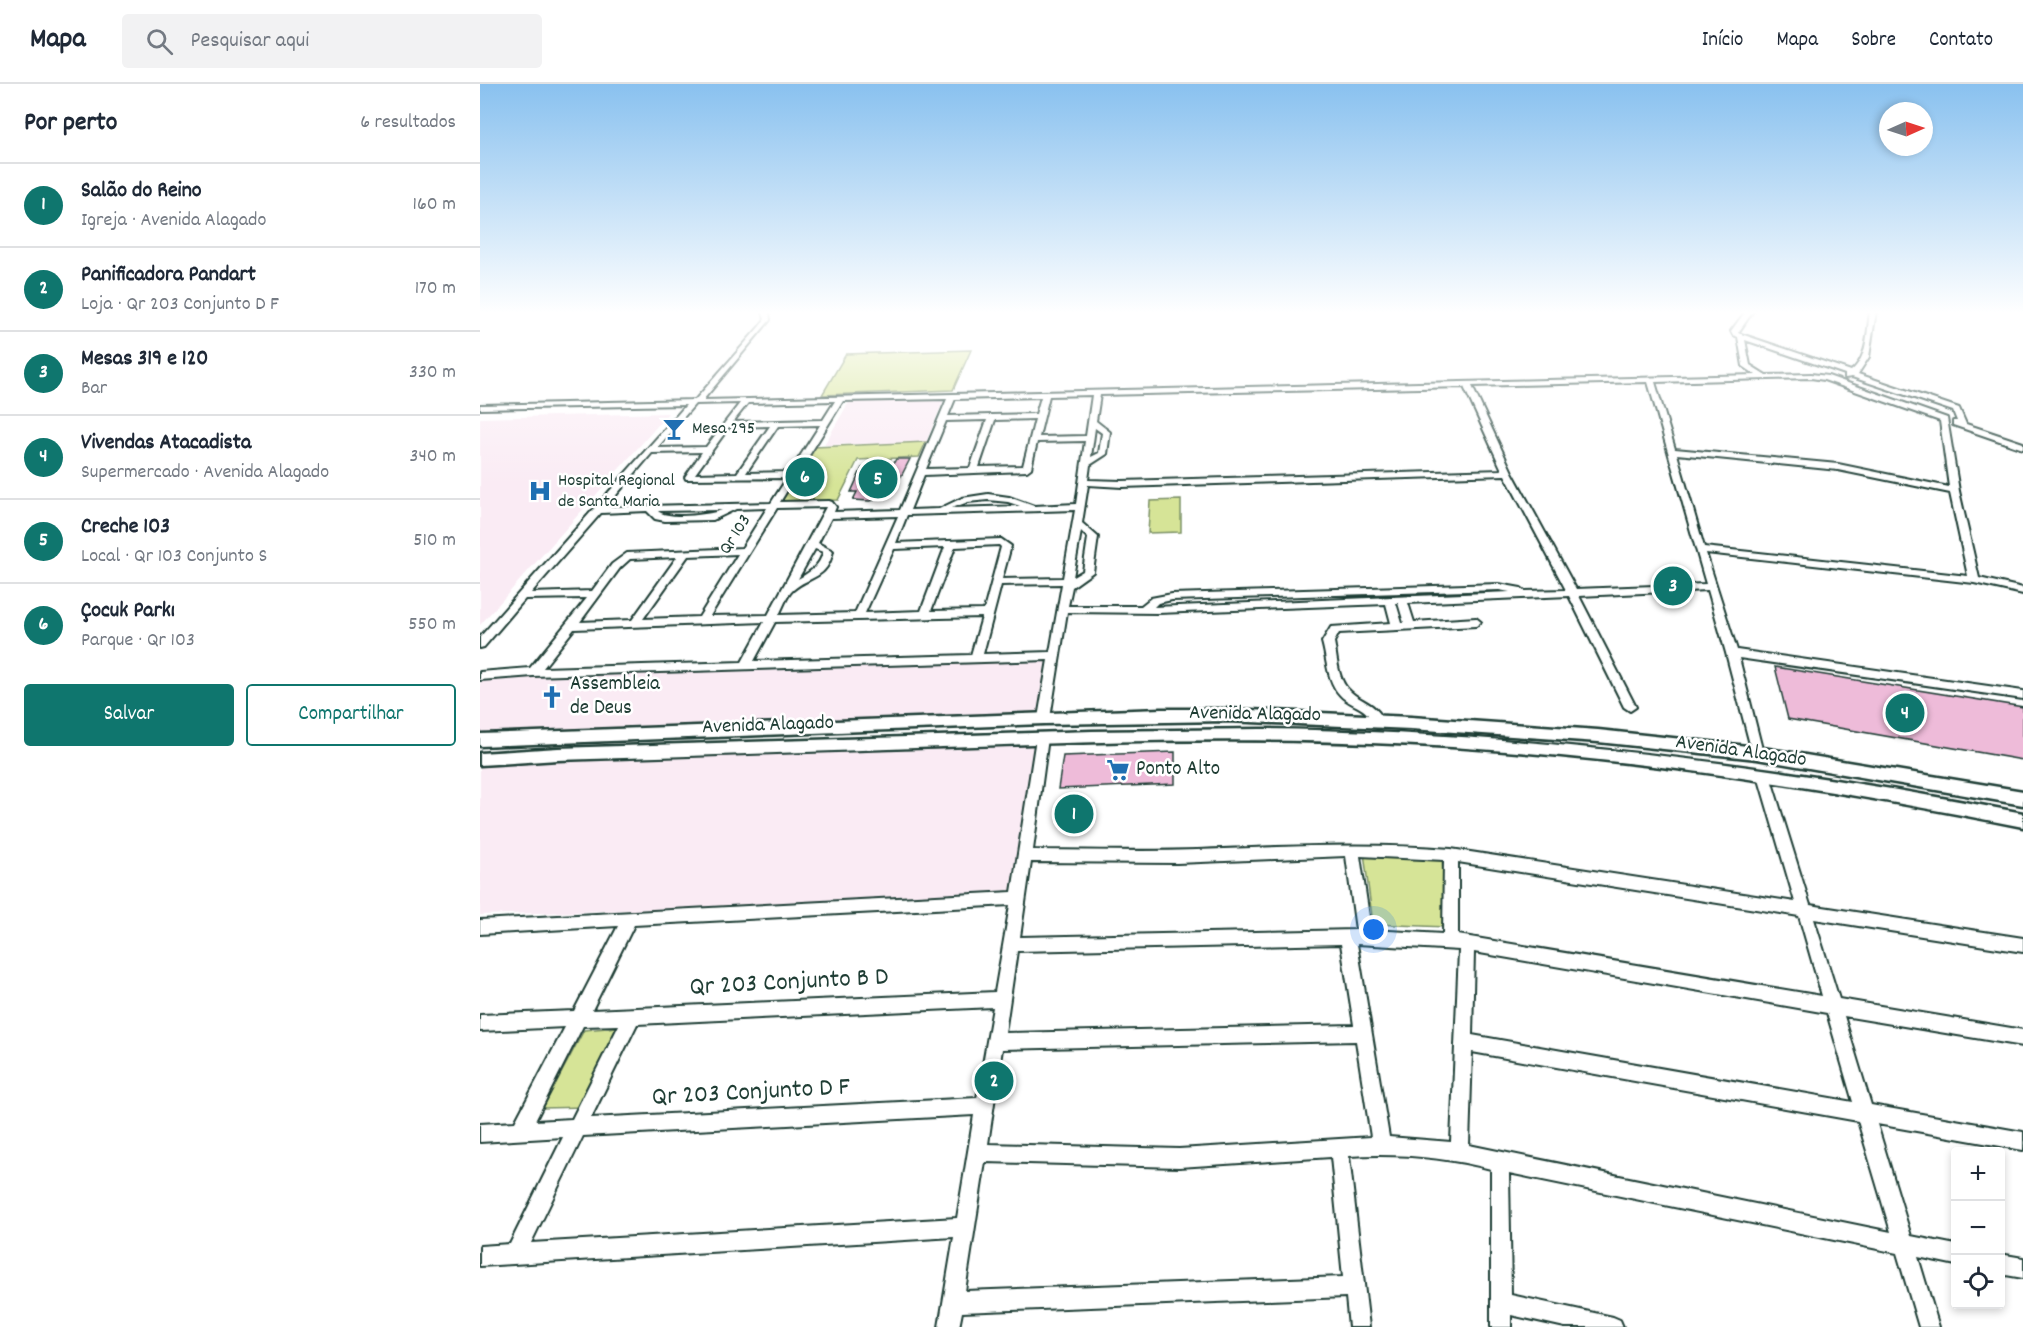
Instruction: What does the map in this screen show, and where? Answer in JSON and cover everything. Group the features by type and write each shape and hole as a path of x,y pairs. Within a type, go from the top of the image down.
{"main road":[{"name":"Avenida Alagado","path":"480,740 1044,718 1205,715 1379,722 1598,736 1757,753 2023,798"},
{"path":"558,754 560,747 566,742 626,741 647,732"},
{"name":"Avenida Alagado","path":"480,757 1042,738 1240,734 1429,740 1601,754 1951,805 2023,820"},
{"path":"1578,735 1584,754"},
{"path":"1598,736 1601,754"},
{"path":"480,757 534,753 544,738"}],"street":[{"path":"481,642 724,369"},
{"path":"1752,369 1764,377"},
{"path":"1838,369 1956,410 1962,424"},
{"path":"1831,380 1853,374 1857,369"},
{"path":"480,407 1811,376 1831,380 2023,446"},
{"path":"1650,380 1732,653 1757,753"},
{"path":"1467,384 1508,472 1545,539 1630,707"},
{"path":"1044,718 1064,609 1096,393"},
{"path":"921,472 1027,468 1045,394"},
{"path":"860,615 952,396"},
{"name":"Qr 103","path":"702,620 841,398"},
{"path":"746,400 689,477 793,476"},
{"path":"942,419 1041,416"},
{"path":"974,470 992,417"},
{"path":"1944,420 1954,491 1974,580"},
{"path":"727,425 827,422"},
{"path":"740,476 776,423"},
{"path":"1087,463 1102,454 1106,432 1093,423"},
{"path":"1035,440 1091,438"},
{"path":"650,451 708,449"},
{"path":"1671,451 1838,467 1954,491"},
{"path":"1164,482 1188,473 1448,468 1470,473"},
{"path":"1084,482 1122,484 1508,472"},
{"path":"1122,484 1141,490 1395,483 1418,482 1434,474"},
{"path":"597,510 650,509 658,517 677,518 712,517 735,507 826,504 831,507 746,665"},
{"path":"828,515 1080,507"},
{"path":"996,582 1067,584 1088,572 1093,537 1077,523"},
{"path":"925,614 951,543"},
{"path":"890,546 1005,543 976,659"},
{"path":"788,588 816,573 824,565 828,551 812,544"},
{"path":"1700,549 1974,580 2023,591"},
{"path":"532,672 627,556 745,551"},
{"path":"635,623 685,553"},
{"path":"1145,609 1155,600 1172,597 1498,586 1517,590 1525,596"},
{"path":"1064,609 1145,609 1712,587"},
{"path":"524,596 596,594"},
{"path":"1396,600 1410,625"},
{"path":"1396,600 1397,625"},
{"path":"571,626 860,615 988,613"},
{"path":"1379,722 1371,708 1342,691 1328,642 1335,630 1476,622"},
{"path":"1732,653 2023,695"},
{"path":"480,676 532,672 1055,656"},
{"path":"950,1327 1042,738"},
{"path":"1764,776 1929,1327"},
{"path":"1352,850 1361,1033 1381,1145"},
{"path":"1025,855 1165,857 1404,850 1451,855 2023,945"},
{"path":"1451,855 1465,1041 1460,1152"},
{"path":"480,927 1018,898"},
{"path":"521,1130 630,919"},
{"path":"1011,944 1356,938 1459,943 2023,1038"},
{"name":"Qr 203 Conjunto B D","path":"480,1023 1002,999"},
{"path":"516,1254 632,1016"},
{"path":"996,1041 1361,1033"},
{"path":"1465,1041 2023,1141"},
{"name":"Qr 203 Conjunto D F","path":"480,1133 984,1106"},
{"path":"977,1153 1179,1158 1381,1145 1460,1152 1951,1254"},
{"path":"1339,1149 1359,1327"},
{"path":"1500,1162 1502,1327"},
{"path":"480,1256 966,1227"},
{"path":"2005,1265 2023,1268"},
{"path":"954,1302 1354,1287"},
{"path":"1501,1303 1613,1327"}],"shaded area":[{"path":"944,399 926,442 824,445 849,402"},
{"name":"Hospital Regional de Santa Maria","path":"668,413 652,432 480,625 480,418"},
{"path":"1055,656 1044,718 480,740 480,677"},
{"path":"1042,738 1018,898 480,915 480,760"}],"green space":[{"path":"837,369 962,369 953,390 822,395"},
{"path":"926,442 919,457 858,460 838,500 782,501 814,447"},
{"path":"1181,500 1181,532 1148,533 1150,501"},
{"path":"1364,853 1442,857 1446,927 1373,924"},
{"path":"619,1027 585,1107 543,1108 584,1030"}],"building":[{"path":"896,459 910,459 893,492 878,493 874,500 870,501 853,500 857,492 851,492 862,468 892,466"},
{"path":"1775,667 2023,707 2023,760 1788,719"},
{"name":"Ponto Alto","path":"1175,752 1175,784 1058,789 1063,756"}],"place":[{"name":"Mesa 295","path":"674,429"},
{"name":"Çocuk Parkı","path":"805,477"},
{"name":"Creche 103","path":"878,479"},
{"name":"Hospital Regional de Santa Maria","path":"540,491"},
{"name":"Mesas 319 e 120","path":"1673,586"},
{"name":"Assembleia de Deus","path":"552,697"},
{"name":"Vivendas Atacadista","path":"1905,713"},
{"name":"Ponto Alto","path":"1118,770"},
{"name":"Salão do Reino","path":"1074,814"},
{"name":"Panificadora Pandart","path":"994,1081"}]}
